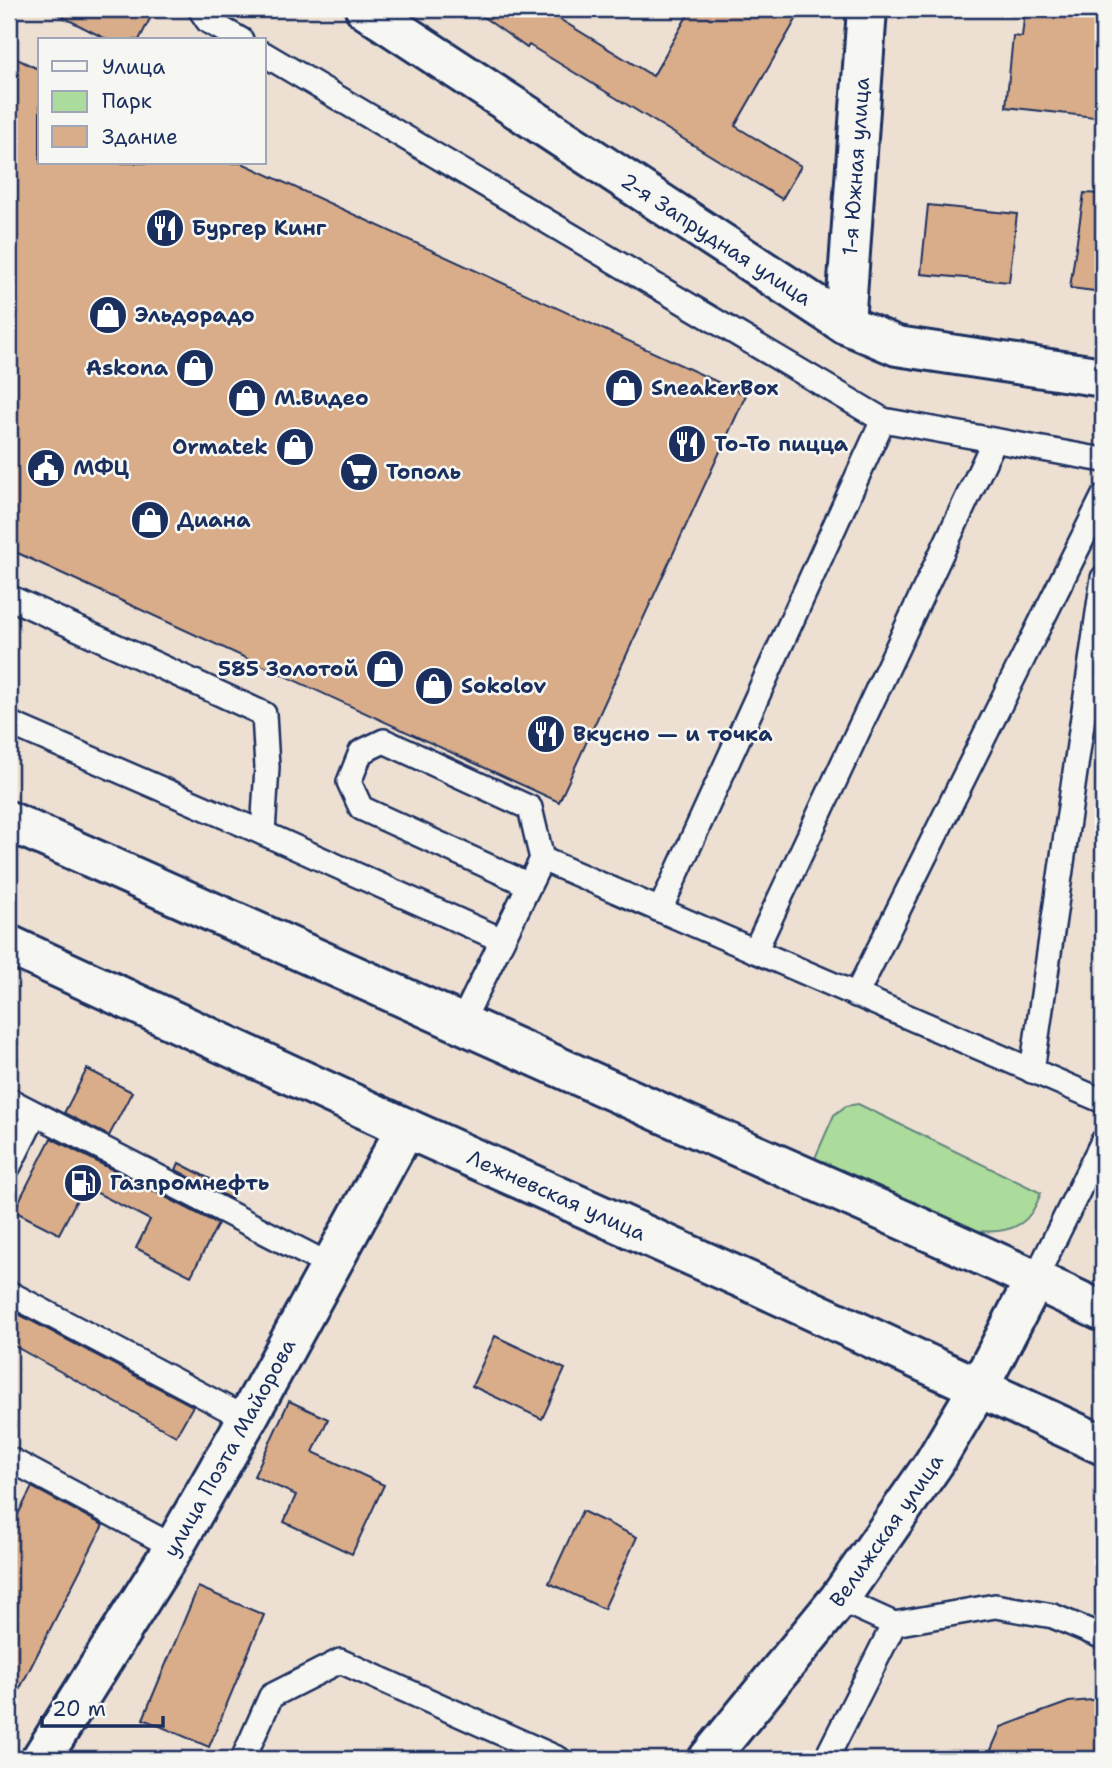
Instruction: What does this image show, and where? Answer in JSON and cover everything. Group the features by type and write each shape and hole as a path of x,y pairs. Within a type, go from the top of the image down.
{"main road":[{"name":"2-я Запрудная улица","path":"365,9 845,324 897,346 1103,377"},
{"name":"1-я Южная улица","path":"845,324 867,9"},
{"path":"9,821 1035,1279 1103,1312"},
{"name":"Лежневская улица","path":"9,945 406,1128 757,1285 1103,1446"},
{"name":"улица Поэта Майорова","path":"41,1759 174,1547 406,1128"},
{"name":"Велижская улица","path":"708,1759 839,1599 934,1463 979,1387 1035,1279"}],"lane":[{"path":"200,9 208,21 238,38"},
{"path":"266,55 883,420 1103,460"},
{"path":"660,910 883,420"},
{"path":"755,951 994,440"},
{"path":"856,995 1103,496"},
{"path":"1032,1071 1103,578"},
{"path":"9,597 264,714 267,767 263,834"},
{"path":"9,723 502,940"},
{"path":"462,1022 542,859 530,808 384,741 361,752 349,782 361,808 529,885"},
{"path":"542,859 1103,1101"},
{"path":"9,1100 331,1266"},
{"path":"9,1166 35,1114"},
{"path":"1035,1279 1103,1141"},
{"path":"9,1293 247,1419"},
{"path":"9,1459 174,1547"},
{"path":"839,1599 894,1625 995,1606 1053,1616 1103,1637"},
{"path":"826,1759 894,1625"},
{"path":"243,1759 271,1696 340,1661 559,1759"}],"green space":[{"path":"858,1104 1041,1193 1034,1209 1019,1225 1011,1228 994,1231 969,1230 815,1158 834,1115 846,1106"}],"building":[{"path":"47,9 155,9 140,38 104,38"},
{"path":"472,9 543,9 653,76 691,9 802,9 735,126 801,166 782,199 529,45 527,48"},
{"path":"1025,10 1103,17 1103,118 1006,107 1013,36 1022,37"},
{"name":"Тополь","path":"9,55 38,69 38,164 244,164 746,395 559,802 9,549"},
{"path":"1084,193 1103,194 1103,292 1070,288"},
{"path":"928,205 1017,214 1009,282 921,274"},
{"path":"87,1069 132,1092 109,1136 64,1113"},
{"path":"51,1138 218,1224 191,1276 136,1248 150,1220 84,1186 59,1234 14,1211"},
{"path":"179,1163 235,1192 231,1199 176,1170"},
{"path":"9,1309 193,1406 176,1436 9,1343"},
{"path":"495,1336 565,1369 542,1419 472,1386"},
{"path":"289,1401 328,1419 313,1452 384,1485 352,1554 284,1522 296,1495 254,1476"},
{"path":"32,1487 103,1525 9,1710 9,1532"},
{"path":"582,1511 637,1537 604,1609 549,1583"},
{"path":"198,1587 264,1615 209,1747 143,1719"},
{"path":"1103,1699 1103,1759 987,1759 1001,1727 1069,1702"}],"place":[{"name":"Бургер Кинг","path":"165,228"},
{"name":"Эльдорадо","path":"108,315"},
{"name":"Askona","path":"195,368"},
{"name":"SneakerBox","path":"624,388"},
{"name":"М.Видео","path":"247,398"},
{"name":"То-То пицца","path":"687,444"},
{"name":"Ormatek","path":"295,447"},
{"name":"МФЦ","path":"46,468"},
{"name":"Тополь","path":"359,472"},
{"name":"Диана","path":"150,520"},
{"name":"585 Золотой","path":"385,669"},
{"name":"Sokolov","path":"434,686"},
{"name":"Вкусно — и точка","path":"546,734"},
{"name":"Газпромнефть","path":"83,1183"}]}
